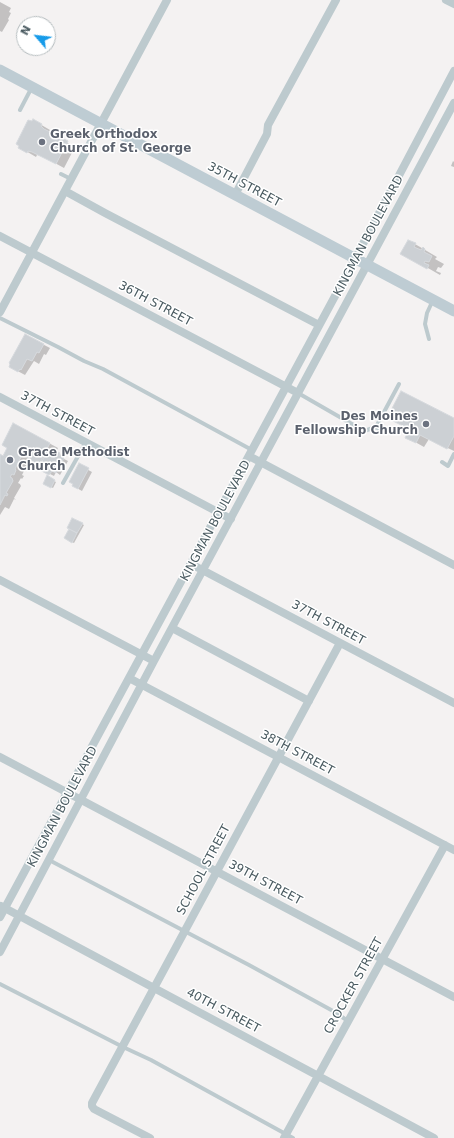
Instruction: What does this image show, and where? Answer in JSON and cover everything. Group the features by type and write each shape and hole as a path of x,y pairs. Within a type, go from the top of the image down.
{"street":[{"path":"0,312 167,0"},
{"path":"236,195 267,134 268,125 336,0"},
{"path":"446,0 454,4"},
{"name":"35TH STREET","path":"0,70 454,311"},
{"name":"KINGMAN BOULEVARD","path":"0,917 2,907 67,793 142,655 355,259 454,71"},
{"name":"KINGMAN BOULEVARD","path":"0,952 154,661 454,103"},
{"path":"65,191 319,325"},
{"name":"36TH STREET","path":"0,236 298,393"},
{"name":"37TH STREET","path":"0,397 231,519"},
{"path":"250,453 261,462 454,565"},
{"name":"37TH STREET","path":"191,564 454,703"},
{"path":"0,580 154,661"},
{"path":"172,628 309,700"},
{"name":"SCHOOL STREET","path":"150,1138 94,1109 92,1103 340,643"},
{"name":"38TH STREET","path":"129,678 454,850"},
{"name":"39TH STREET","path":"0,757 383,958 454,997"},
{"name":"CROCKER STREET","path":"288,1137 318,1076 445,845"},
{"name":"40TH STREET","path":"2,907 434,1138"}],"lane":[{"path":"20,110 32,87"},
{"path":"61,174 71,180"},
{"path":"429,340 425,324 427,313 433,300"},
{"path":"0,318 84,361 103,369 250,453"},
{"path":"376,428 399,384"},
{"path":"298,393 364,431 376,428 382,431"},
{"path":"63,483 86,442"},
{"path":"442,462 448,466 454,454"},
{"path":"49,860 185,931 348,1021"},
{"path":"0,984 123,1047 152,1060 288,1137"}],"building":[{"name":"Greek Orthodox Church of St. George","path":"33,119 42,124 41,126 44,129 68,141 56,164 32,152 28,151 27,153 18,148 19,146 16,144 28,120 32,121"},
{"path":"408,240 416,243 414,247 421,250 423,247 425,249 424,252 432,256 429,262 425,261 424,263 429,265 427,269 400,254"},
{"path":"25,334 44,344 32,361 27,359 21,370 20,369 18,372 9,367 9,363"},
{"name":"Des Moines Fellowship Church","path":"401,391 454,418 454,436 447,449 420,435 416,443 405,438 409,429 387,418"},
{"name":"Grace Methodist Church","path":"13,423 50,443 39,465 22,455 15,469 14,475 12,474 10,477 13,481 6,493 8,494 7,496 5,495 0,505 0,454 3,456 7,448 2,445"},
{"path":"48,450 54,453 55,451 60,453 59,455 64,458 56,473 52,471 49,475 38,469"},
{"path":"79,463 89,468 78,489 72,486 73,484 69,482"},
{"path":"47,475 55,480 51,488 43,484"},
{"path":"72,518 83,523 77,533 67,528"},
{"path":"69,529 77,533 72,543 64,538"}],"place":[{"name":"Greek Orthodox Church of St. George","path":"42,142"},
{"name":"Des Moines Fellowship Church","path":"426,424"},
{"name":"Grace Methodist Church","path":"10,460"}]}
